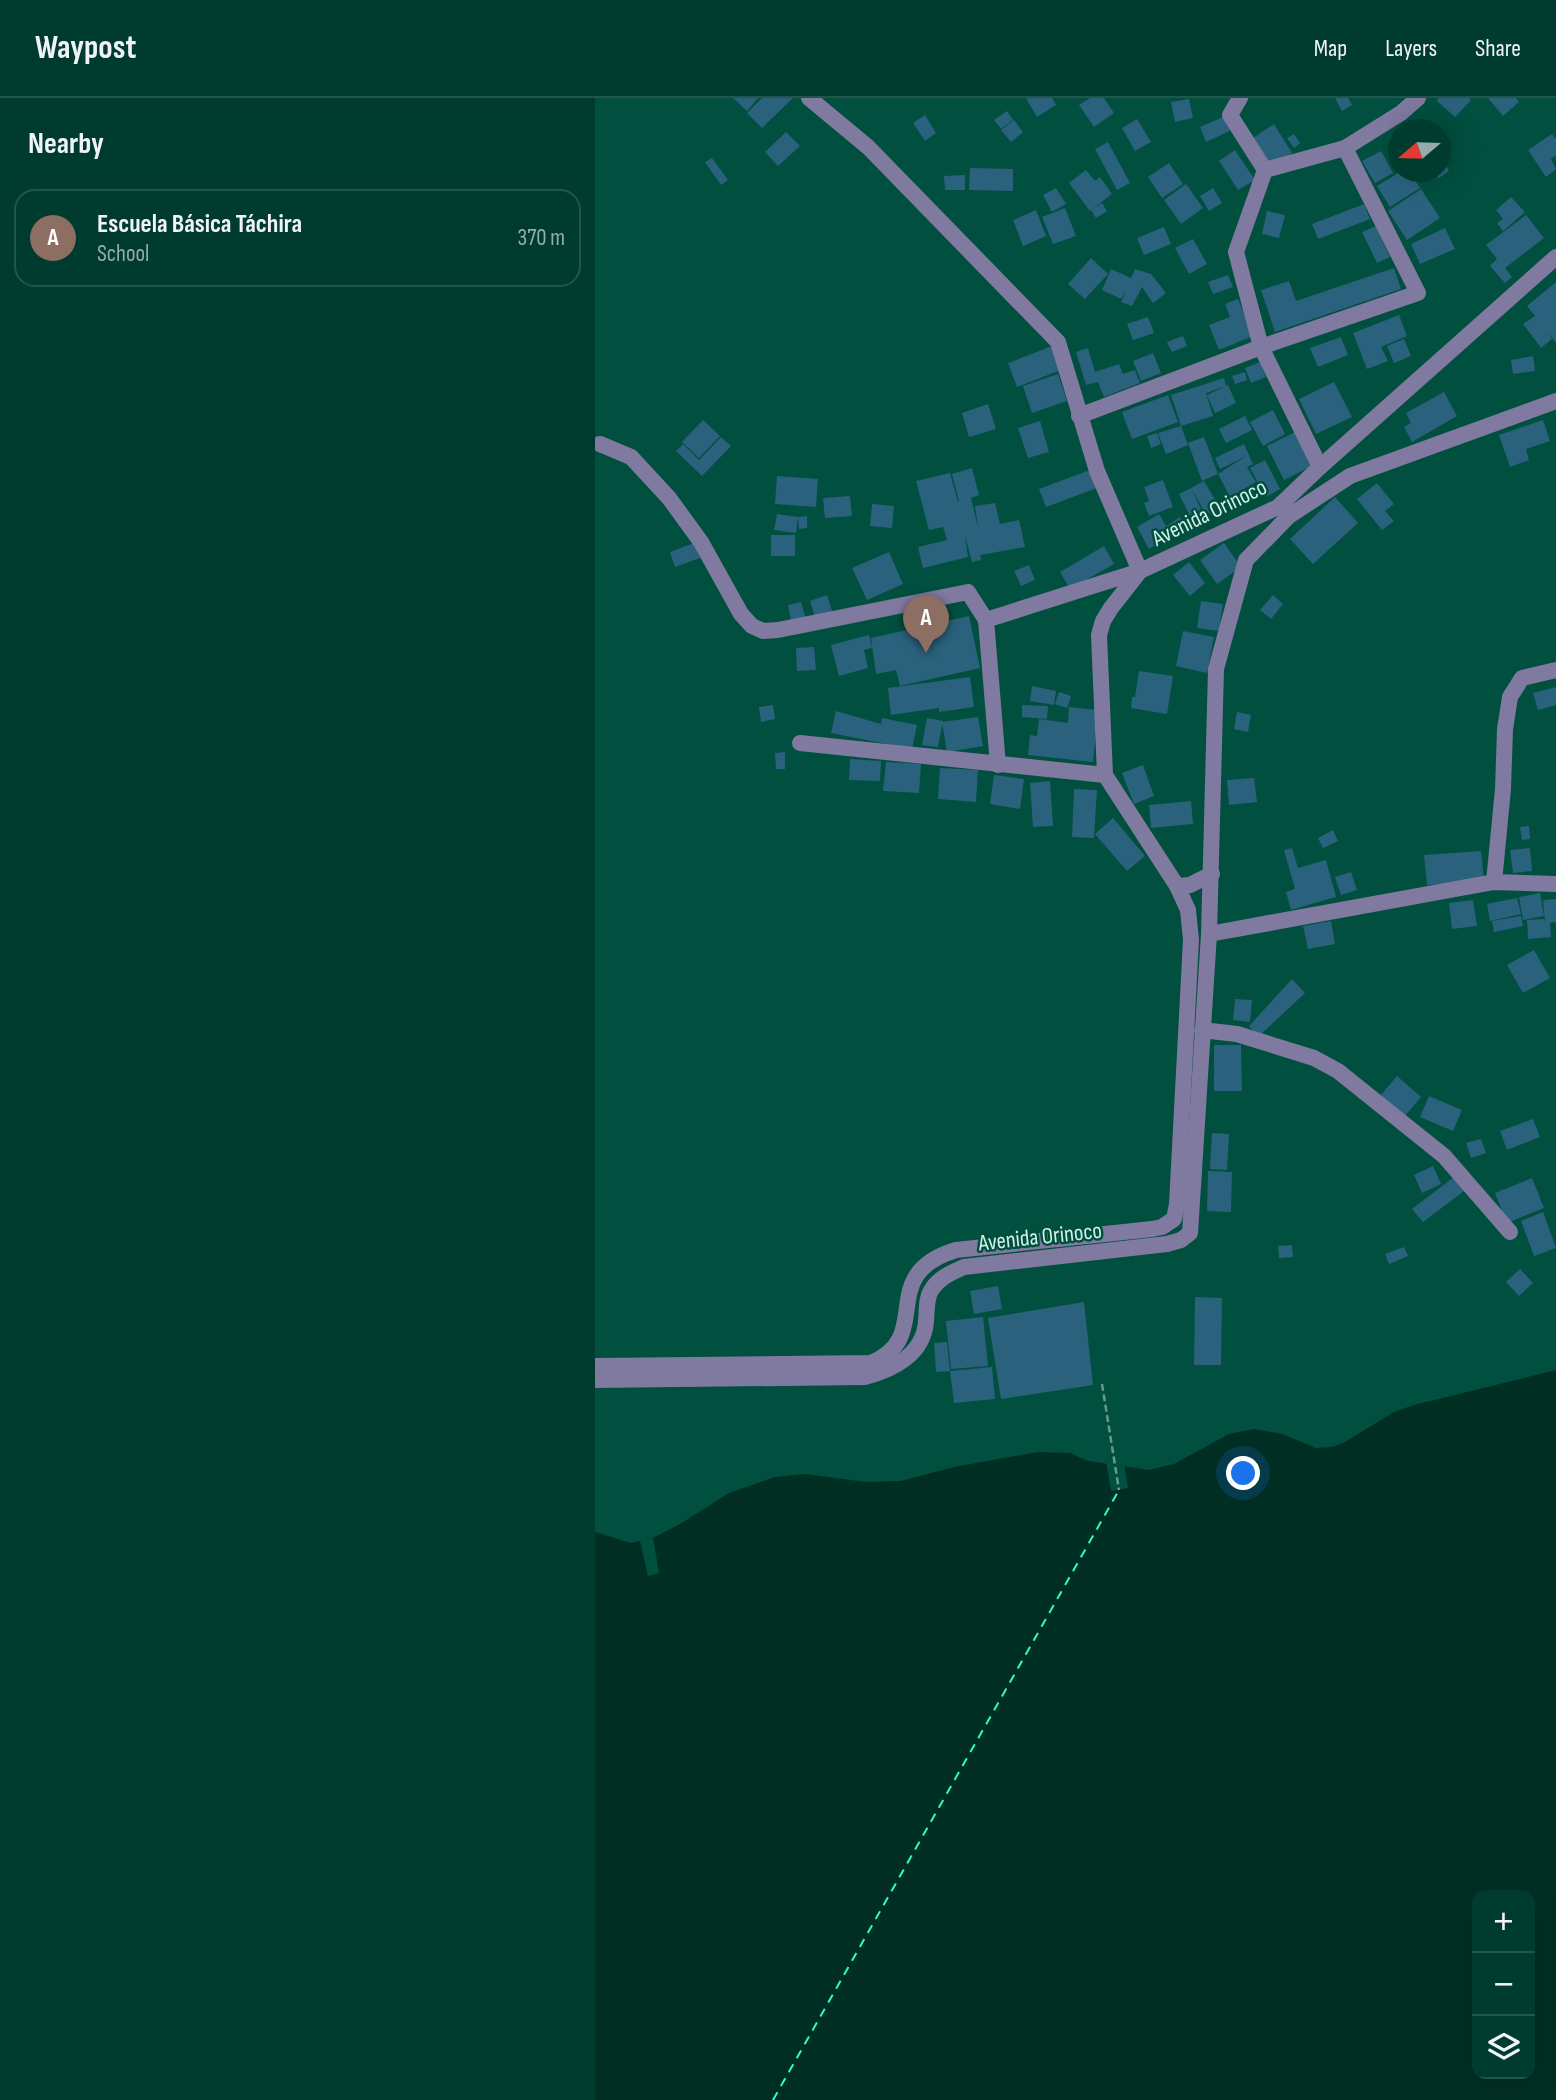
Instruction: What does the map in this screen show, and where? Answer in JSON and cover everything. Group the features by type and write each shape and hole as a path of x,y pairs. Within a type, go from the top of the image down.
{"street":[{"path":"809,98 869,147 1058,342 1097,471 1140,571 986,620"},
{"path":"1240,98 1230,115 1265,170"},
{"path":"1265,170 1345,148 1401,113 1418,98"},
{"path":"1079,416 1261,347 1418,293 1345,148"},
{"path":"1265,170 1236,253 1261,347 1320,467"},
{"name":"Avenida Orinoco","path":"595,1366 871,1363 885,1357 895,1347 906,1321 908,1295 913,1278 936,1256 956,1250 1152,1229 1162,1227 1174,1219 1191,940 1188,910 1177,886 1105,775 1099,635 1107,614 1140,571 1278,508 1320,467 1556,257"},
{"name":"Avenida Orinoco","path":"595,1380 865,1377 889,1371 908,1358 926,1326 930,1292 942,1277 964,1267 1167,1244 1181,1240 1190,1233 1212,874 1216,669 1246,560 1289,516 1350,476 1554,406"},
{"path":"600,444 631,457 669,498 701,542 741,614 752,626 763,631 968,592 986,620 998,765"},
{"path":"1494,882 1503,789 1505,729 1510,697 1522,678 1556,670"},
{"path":"800,743 1105,775"},
{"path":"1177,886 1190,885 1212,874"},
{"path":"1209,934 1494,882 1556,884"},
{"path":"1202,1030 1237,1034 1314,1058 1338,1071 1444,1156 1510,1231"}],"path":[{"path":"1102,1384 1119,1490"}],"water":[{"path":"1556,1370 1556,2100 595,2100 595,1532 631,1543 653,1538 729,1493 775,1477 805,1474 866,1482 901,1481 954,1467 1038,1452 1070,1453 1088,1461 1149,1470 1174,1464 1229,1434 1254,1429 1282,1434 1316,1448 1332,1447 1394,1412"}],"pier":[{"path":"1106,1461 1124,1463 1128,1488 1111,1491"},
{"path":"653,1538 659,1573 648,1576 640,1541"}],"building":[{"path":"733,98 758,98 747,111"},
{"path":"762,98 793,98 762,128 747,113"},
{"path":"1026,98 1052,98 1056,105 1037,117"},
{"path":"1090,98 1104,98 1114,113 1094,127 1079,105"},
{"path":"1335,98 1348,98 1352,105 1342,111"},
{"path":"1439,98 1471,100 1455,117 1437,101"},
{"path":"1488,98 1516,98 1519,102 1503,116"},
{"path":"1189,99 1193,118 1175,122 1171,102"},
{"path":"1007,111 1013,120 1001,129 994,120"},
{"path":"925,115 936,133 925,141 913,123"},
{"path":"1223,117 1230,131 1206,142 1200,127"},
{"path":"1137,119 1151,142 1135,151 1122,128"},
{"path":"1014,120 1023,132 1011,142 1001,130"},
{"path":"1274,124 1292,153 1271,167 1253,138"},
{"path":"786,132 800,146 778,166 765,152"},
{"path":"1294,134 1300,143 1294,148 1287,138"},
{"path":"1552,134 1556,139 1556,155 1551,159 1556,169 1546,177 1528,150"},
{"path":"1108,142 1130,183 1117,190 1095,149"},
{"path":"1235,150 1255,180 1238,190 1219,161"},
{"path":"1381,151 1388,164 1388,176 1375,183 1362,161"},
{"path":"712,158 728,180 721,185 705,162"},
{"path":"1169,163 1183,184 1162,198 1148,177"},
{"path":"970,168 1013,169 1013,191 969,190"},
{"path":"1086,170 1095,181 1100,177 1112,194 1090,211 1069,183"},
{"path":"965,175 965,190 945,190 944,176"},
{"path":"1388,179 1388,182 1416,182 1420,188 1390,207 1377,186"},
{"path":"1186,184 1203,208 1181,224 1164,200"},
{"path":"1056,188 1066,204 1052,212 1043,195"},
{"path":"1213,188 1222,203 1209,211 1200,196"},
{"path":"1421,189 1440,218 1407,240 1388,211"},
{"path":"1511,197 1525,212 1503,231 1497,223 1503,219 1496,210"},
{"path":"1102,203 1107,211 1096,218 1091,210"},
{"path":"1364,204 1370,219 1318,239 1312,224"},
{"path":"1065,208 1076,236 1053,244 1042,217"},
{"path":"1036,210 1046,236 1023,246 1013,220"},
{"path":"1267,211 1285,215 1279,238 1262,234"},
{"path":"1526,215 1544,238 1505,268 1512,277 1505,283 1490,266 1497,259 1486,245"},
{"path":"1376,226 1390,257 1377,263 1362,232"},
{"path":"1164,227 1171,244 1144,255 1137,238"},
{"path":"1445,228 1455,249 1420,264 1411,244"},
{"path":"1193,239 1207,264 1189,274 1175,248"},
{"path":"1091,258 1108,274 1085,299 1068,284"},
{"path":"1394,268 1401,289 1275,332 1261,290 1289,281 1296,301"},
{"path":"1111,269 1131,278 1135,269 1151,274 1166,293 1153,303 1142,287 1132,306 1121,302 1127,289 1121,299 1102,290"},
{"path":"1228,275 1233,287 1213,294 1208,282"},
{"path":"1556,282 1556,343 1547,331 1552,339 1541,348 1523,324 1535,316 1527,306"},
{"path":"1238,299 1253,336 1219,350 1209,325 1230,317 1225,304"},
{"path":"1399,315 1407,336 1381,347 1388,361 1367,369 1353,333"},
{"path":"1148,317 1154,333 1133,340 1127,324"},
{"path":"1183,336 1187,346 1172,352 1167,342"},
{"path":"1341,337 1348,355 1318,367 1310,348"},
{"path":"1404,339 1411,356 1394,363 1387,346"},
{"path":"1052,346 1061,370 1017,387 1008,363"},
{"path":"1088,348 1095,372 1119,364 1123,374 1135,370 1140,383 1104,397 1098,382 1086,385 1076,352"},
{"path":"1153,353 1161,373 1141,381 1133,361"},
{"path":"1533,356 1535,371 1513,374 1511,360"},
{"path":"1260,362 1266,377 1251,383 1245,368"},
{"path":"1245,372 1247,380 1235,384 1232,376"},
{"path":"1058,374 1067,401 1032,413 1023,386"},
{"path":"1224,378 1226,386 1206,393 1213,416 1181,426 1171,395"},
{"path":"1334,382 1352,417 1316,434 1299,399"},
{"path":"1228,385 1236,403 1215,413 1207,395"},
{"path":"1444,392 1457,416 1412,442 1404,427 1411,423 1406,413"},
{"path":"1168,395 1178,422 1132,439 1122,412"},
{"path":"988,404 996,429 969,437 962,413"},
{"path":"1273,410 1285,434 1263,446 1250,422"},
{"path":"1245,416 1252,430 1226,443 1219,429"},
{"path":"703,420 720,436 699,458 682,442"},
{"path":"1543,420 1550,441 1526,449 1529,460 1510,467 1499,435"},
{"path":"1040,421 1049,452 1028,458 1018,428"},
{"path":"1181,426 1188,445 1166,454 1158,433"},
{"path":"1295,432 1312,466 1284,480 1267,446"},
{"path":"1157,433 1161,444 1151,448 1147,436"},
{"path":"721,437 731,446 702,476 676,451 683,444 699,460"},
{"path":"1204,437 1218,474 1202,481 1188,443"},
{"path":"1244,444 1253,464 1247,467 1256,482 1230,497 1218,474 1246,456 1220,469 1215,458"},
{"path":"1265,460 1280,489 1266,497 1250,468"},
{"path":"972,468 979,495 971,498 978,528 975,506 995,503 1000,524 1019,520 1025,547 980,555 981,560 972,562 965,536 968,557 923,568 918,547 947,540 943,527 929,530 916,481 950,473 958,502 952,474"},
{"path":"1090,470 1097,488 1046,507 1039,489"},
{"path":"777,476 818,479 816,507 775,504"},
{"path":"1163,480 1173,507 1149,516 1144,503 1149,501 1144,487"},
{"path":"1204,481 1220,508 1207,516 1191,488"},
{"path":"1377,483 1394,504 1385,511 1394,521 1382,530 1357,499"},
{"path":"1191,488 1205,518 1194,524 1179,494"},
{"path":"850,496 852,516 825,518 823,498"},
{"path":"1335,497 1358,523 1313,564 1290,539"},
{"path":"872,504 894,506 892,528 870,526"},
{"path":"777,514 798,517 796,533 774,530"},
{"path":"1159,514 1166,526 1180,517 1186,527 1149,549 1137,527"},
{"path":"807,516 807,528 799,529 798,517"},
{"path":"771,535 795,535 795,556 771,556"},
{"path":"694,543 700,558 675,567 670,552"},
{"path":"1224,543 1241,567 1217,584 1200,560"},
{"path":"1104,546 1114,564 1070,589 1060,572"},
{"path":"889,552 903,584 867,600 852,568"},
{"path":"1189,562 1205,583 1190,596 1173,575"},
{"path":"1029,565 1035,580 1021,586 1014,571"},
{"path":"827,595 833,614 816,620 810,601"},
{"path":"1273,595 1283,604 1271,619 1260,610"},
{"path":"1201,601 1223,604 1219,631 1197,628"},
{"path":"801,602 805,617 791,620 788,605"},
{"path":"969,616 980,668 900,686 896,670 876,674 871,638"},
{"path":"1183,631 1214,637 1207,673 1176,666"},
{"path":"869,635 872,648 864,650 868,668 839,676 831,645"},
{"path":"814,647 816,670 797,671 796,648"},
{"path":"1139,671 1173,676 1167,714 1131,708"},
{"path":"970,677 974,707 939,712 939,708 891,715 888,688"},
{"path":"1032,686 1056,691 1054,705 1030,701"},
{"path":"1556,687 1556,705 1538,710 1533,693"},
{"path":"1059,692 1071,696 1067,708 1055,704"},
{"path":"773,705 775,719 761,722 759,707"},
{"path":"1022,705 1048,706 1047,719 1022,717"},
{"path":"1069,707 1098,710 1093,762 1028,755 1030,735 1037,736 1039,719 1068,723"},
{"path":"836,711 881,724 882,718 917,725 912,749 831,733"},
{"path":"1237,712 1251,715 1248,732 1234,729"},
{"path":"978,717 983,746 947,752 942,722"},
{"path":"927,718 943,721 938,747 922,745"},
{"path":"785,752 785,769 776,769 775,753"},
{"path":"850,759 881,761 880,781 849,780"},
{"path":"886,762 921,764 919,793 883,791"},
{"path":"1143,765 1154,796 1134,804 1122,773"},
{"path":"940,768 978,770 976,802 938,799"},
{"path":"994,775 1024,779 1020,809 990,804"},
{"path":"1254,778 1257,802 1229,805 1227,780"},
{"path":"1050,781 1053,826 1033,827 1030,783"},
{"path":"1074,789 1097,790 1094,838 1072,837"},
{"path":"1191,801 1193,824 1151,828 1149,805"},
{"path":"1113,818 1145,856 1127,871 1095,834"},
{"path":"1529,826 1530,839 1522,840 1520,827"},
{"path":"1333,830 1338,841 1323,848 1318,838"},
{"path":"1292,848 1298,868 1326,860 1336,897 1291,910 1286,892 1295,889 1284,850"},
{"path":"1530,848 1532,871 1513,873 1510,850"},
{"path":"1481,851 1484,881 1427,885 1424,855"},
{"path":"1351,872 1357,890 1341,895 1335,877"},
{"path":"1540,893 1544,916 1523,920 1519,897"},
{"path":"1517,898 1521,914 1490,921 1487,904"},
{"path":"1556,899 1556,922 1550,923 1551,937 1528,939 1527,920 1544,919 1545,922 1543,900"},
{"path":"1473,900 1477,926 1452,929 1449,903"},
{"path":"1521,916 1523,926 1494,932 1492,921"},
{"path":"1331,921 1335,944 1308,949 1303,926"},
{"path":"1534,950 1550,978 1523,993 1507,965"},
{"path":"1292,979 1305,993 1258,1037 1249,1026"},
{"path":"1235,999 1252,1000 1250,1022 1233,1020"},
{"path":"1214,1045 1241,1045 1242,1091 1214,1091"},
{"path":"1397,1076 1421,1097 1404,1117 1380,1096"},
{"path":"1429,1096 1462,1110 1453,1131 1420,1117"},
{"path":"1533,1119 1540,1137 1507,1150 1500,1131"},
{"path":"1212,1133 1229,1134 1227,1170 1210,1169"},
{"path":"1481,1139 1486,1153 1471,1158 1466,1143"},
{"path":"1433,1166 1441,1184 1422,1193 1414,1175"},
{"path":"1208,1171 1232,1172 1231,1212 1207,1211"},
{"path":"1454,1177 1464,1191 1423,1222 1412,1209"},
{"path":"1532,1178 1544,1208 1507,1223 1495,1193"},
{"path":"1543,1212 1556,1248 1534,1256 1521,1221"},
{"path":"1292,1245 1293,1257 1279,1258 1278,1246"},
{"path":"1404,1247 1408,1256 1389,1264 1385,1254"},
{"path":"1520,1269 1533,1283 1519,1296 1506,1282"},
{"path":"998,1286 1002,1309 974,1314 970,1291"},
{"path":"1195,1297 1222,1298 1221,1365 1194,1365"},
{"path":"1084,1302 1093,1385 1001,1399 988,1318"},
{"path":"983,1317 988,1366 951,1369 946,1321"},
{"path":"947,1342 950,1371 936,1372 934,1343"},
{"path":"992,1367 995,1399 954,1403 950,1371"}],"ferry route":[{"path":"773,2100 1119,1490"}],"place":[{"name":"Escuela Básica Táchira","path":"926,653"}]}
